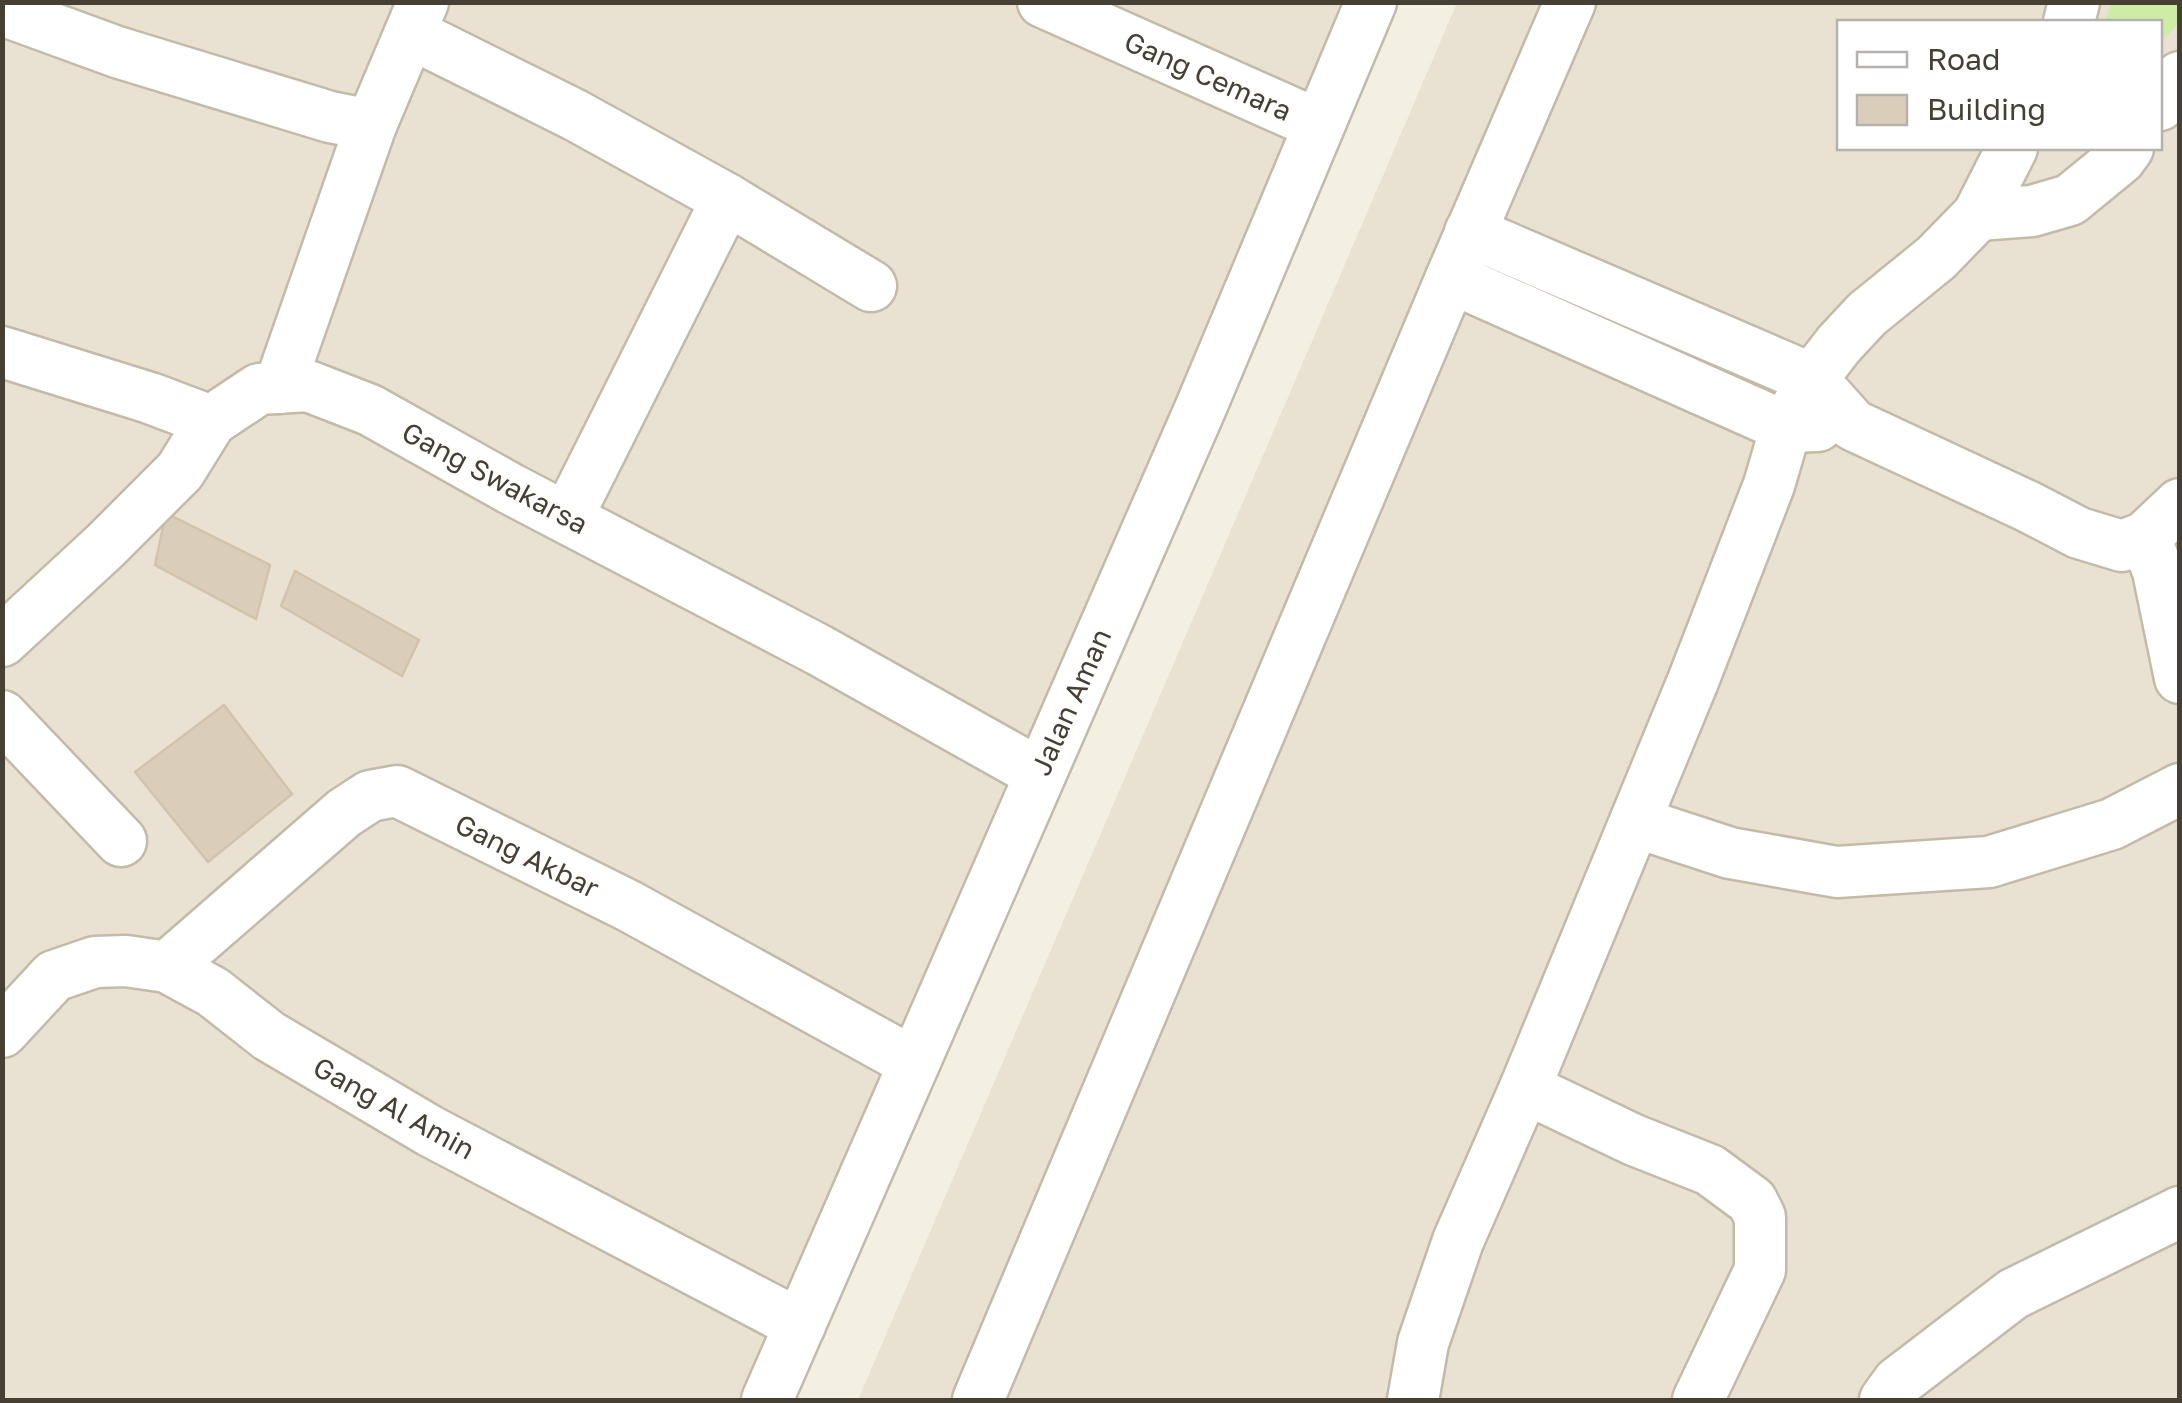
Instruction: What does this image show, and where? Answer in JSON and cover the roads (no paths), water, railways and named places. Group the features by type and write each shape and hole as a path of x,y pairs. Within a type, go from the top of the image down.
{"street":[{"name":"Gang Cemara","path":"1043,2 1319,126"},
{"name":"Jalan Aman","path":"767,1400 1194,425 1371,2"},
{"path":"978,1400 1570,2"},
{"path":"2,10 116,52 330,117 371,125"},
{"path":"279,388 371,125 416,18 575,115 872,286"},
{"path":"2162,102 2180,77"},
{"path":"1413,1400 1422,1343 1458,1241 1693,680 1769,486 1786,428 1812,379 1867,314 1936,258 1978,215 2011,150"},
{"path":"1978,215 2032,212 2070,200 2127,150"},
{"path":"567,518 727,200"},
{"path":"1470,232 1812,379 1854,424 2078,533 2122,546 2166,547 2180,678"},
{"path":"1450,278 1786,428 1854,424"},
{"path":"2,352 211,420"},
{"name":"Gang Swakarsa","path":"2,641 180,471 211,420 259,389 308,386 370,410 511,489 819,650 1040,774"},
{"path":"2,716 121,841"},
{"path":"1635,822 1730,853 1837,872 1989,862 2112,824 2180,789"},
{"name":"Gang Akbar","path":"167,967 344,813 370,796 397,792 630,906 914,1063"},
{"name":"Gang Al Amin","path":"2,1032 54,976 95,962 167,967 213,992 269,1036 430,1131 800,1325"},
{"path":"1525,1088 1634,1140 1710,1170 1752,1201 1760,1217 1760,1270 1698,1400"},
{"path":"1885,1400 1898,1382 2013,1294 2180,1212"}]}
